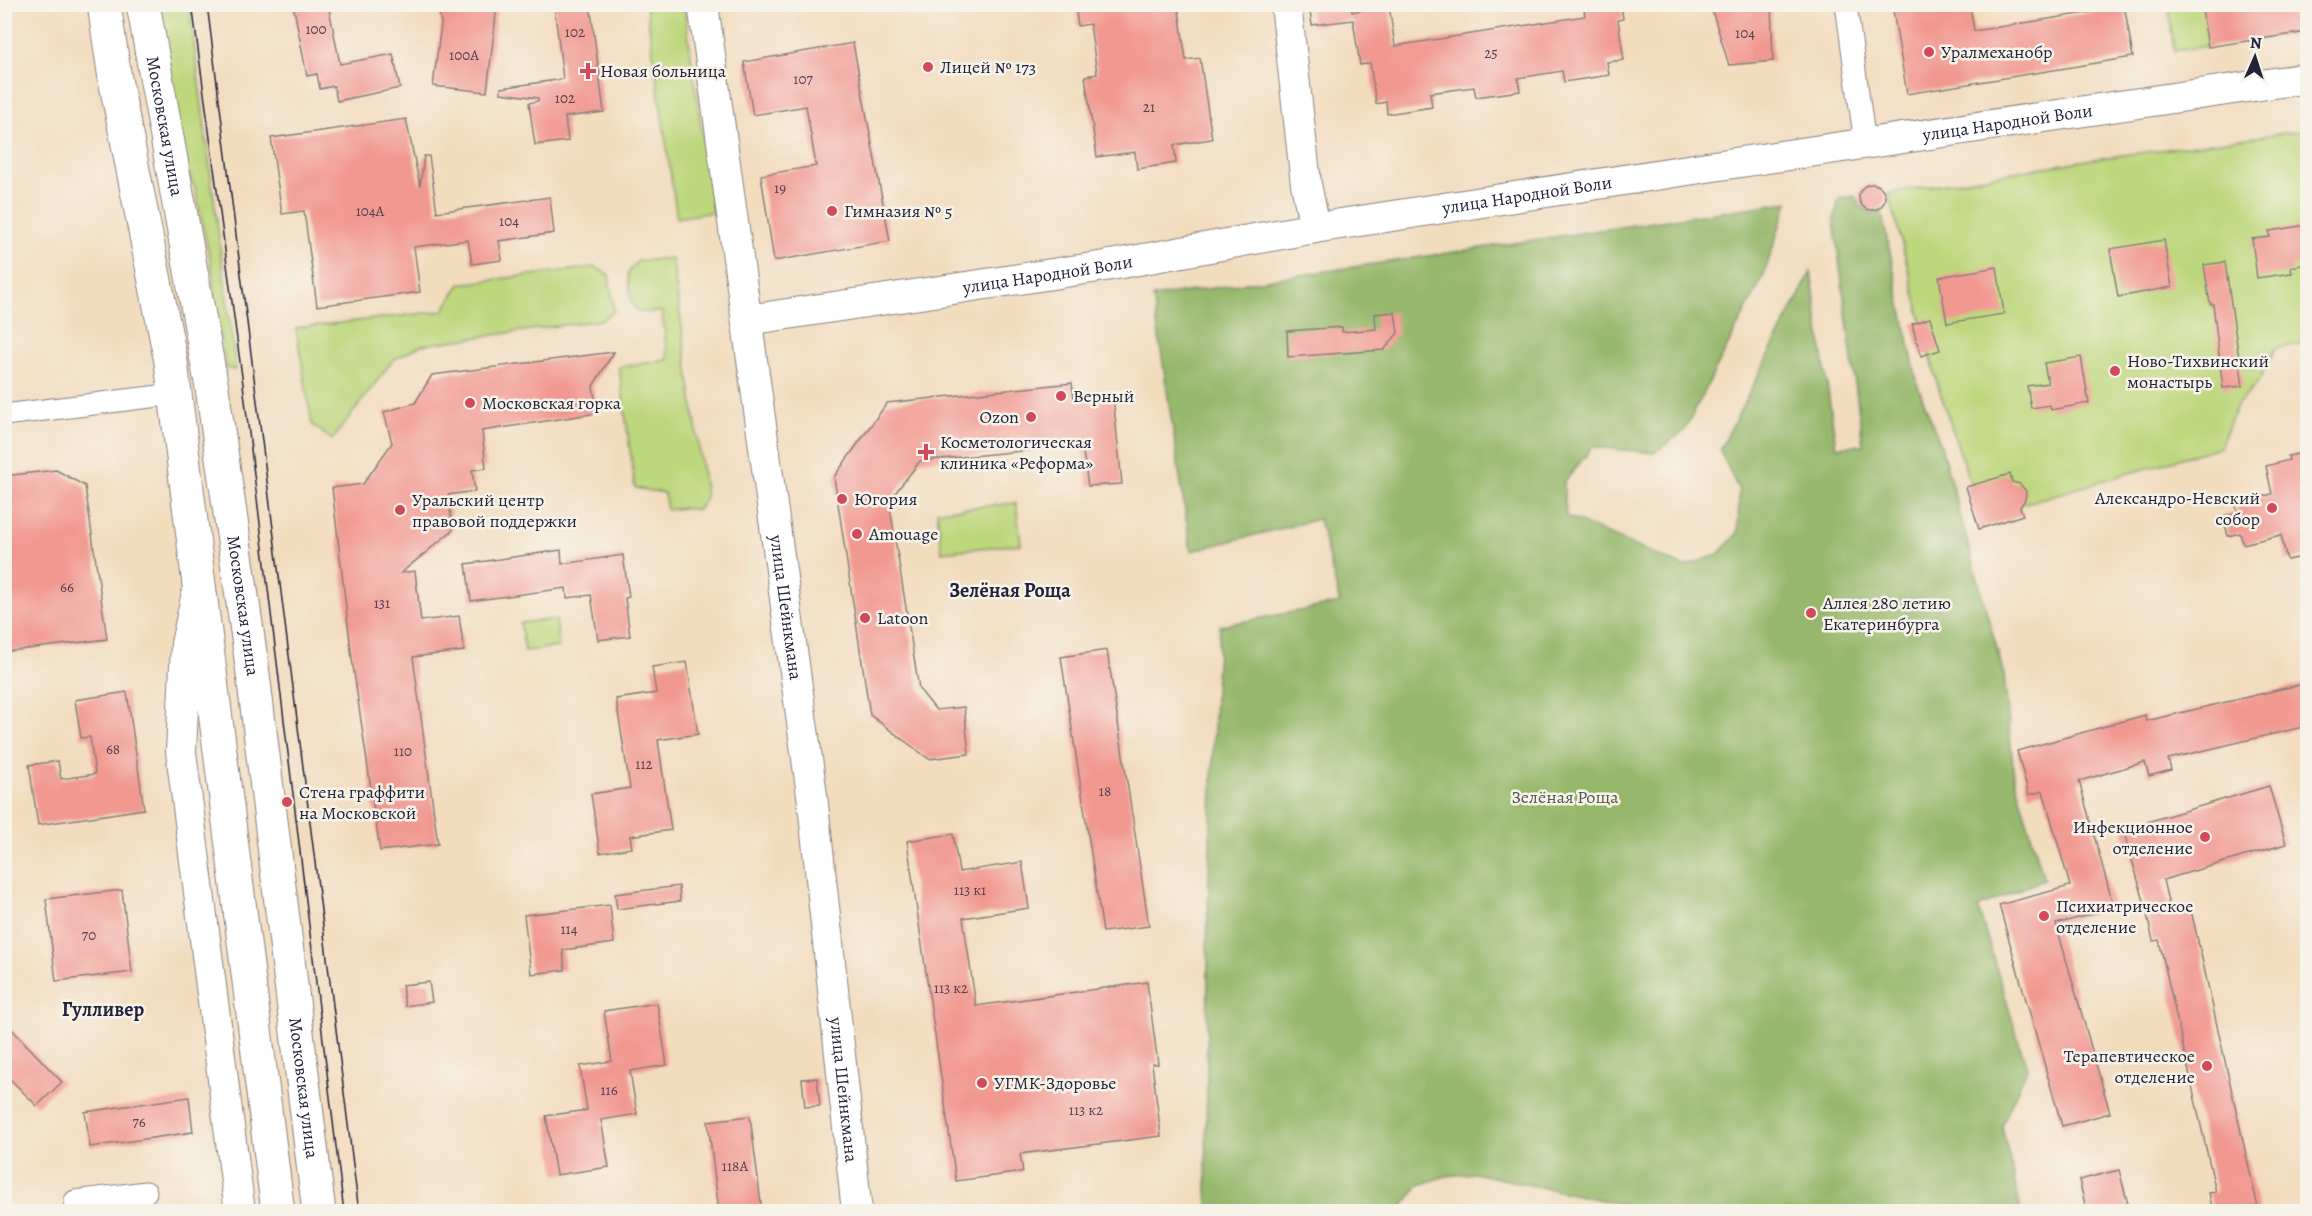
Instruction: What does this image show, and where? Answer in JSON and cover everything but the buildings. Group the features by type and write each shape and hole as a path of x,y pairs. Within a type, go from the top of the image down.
{"main road":[{"name":"Московская улица","path":"104,4 115,79 175,394 278,1212"},
{"name":"Московская улица","path":"143,4 212,388 265,764 319,1212"},
{"path":"175,394 212,388"}],"street":[{"name":"улица Шейнкмана","path":"703,4 812,795 857,1212"},
{"path":"1286,4 1306,184 1314,228"},
{"path":"1846,4 1865,144"},
{"name":"улица Народной Воли","path":"748,320 1105,266 1314,228 2307,78"},
{"path":"4,415 175,394"},
{"path":"200,581 186,644 181,753 240,1212"},
{"path":"76,1212 75,1201 146,1192"}],"green space":[{"path":"158,5 189,5 236,370 226,368 214,303 212,269 195,188 181,159"},
{"path":"646,5 684,5 713,212 677,218"},
{"path":"2168,5 2307,5 2307,32 2174,51"},
{"path":"2307,130 2307,343 2275,348 2260,380 2237,405 2220,447 1981,516 1938,386 1889,193 2094,159"},
{"name":"Зелёная Роща","path":"1855,196 1861,207 1872,213 1881,210 1918,386 1941,446 2004,675 2014,776 2044,879 1978,908 2027,1068 2002,1126 2021,1211 1653,1211 1474,1173 1446,1176 1419,1185 1399,1211 1208,1211 1206,1164 1207,942 1215,693 1220,626 1340,603 1319,519 1191,551 1153,297 1788,202 1763,277 1684,431 1654,453 1593,447 1564,482 1566,516 1684,567 1717,555 1738,533 1739,491 1720,450 1811,272 1836,447 1863,445 1834,220 1839,198"},
{"path":"672,258 706,497 698,510 683,508 667,510 664,493 635,488 619,367 668,360 662,312 639,312 631,303 628,273 638,261"},
{"path":"595,267 609,275 614,311 601,320 422,345 393,360 332,440 312,424 296,328 443,311 460,284"},
{"path":"1016,503 1021,544 942,552 937,511"},
{"path":"556,619 559,647 525,651 520,623"}],"tram line":[{"path":"192,4 243,384 344,1212"},
{"path":"207,4 359,1212"}],"place":[{"name":"Уралмеханобр","path":"1929,52"},
{"name":"Лицей № 173","path":"928,67"},
{"name":"Новая больница","path":"588,71"},
{"name":"Гимназия № 5","path":"832,211"},
{"name":"Ново-Тихвинский монастырь","path":"2115,371"},
{"name":"Верный","path":"1061,396"},
{"name":"Московская горка","path":"470,403"},
{"name":"Ozon","path":"1031,417"},
{"name":"Косметологическая клиника «Реформа»","path":"926,452"},
{"name":"Югория","path":"842,499"},
{"name":"Александро-Невский собор","path":"2272,508"},
{"name":"Уральский центр правовой поддержки","path":"400,510"},
{"name":"Amouage","path":"857,534"},
{"name":"Аллея 280 летию Екатеринбурга","path":"1811,613"},
{"name":"Latoon","path":"865,618"},
{"name":"Стена граффити на Московской","path":"287,802"},
{"name":"Инфекционное отделение","path":"2205,837"},
{"name":"Психиатрическое отделение","path":"2044,916"},
{"name":"Терапевтическое отделение","path":"2207,1066"},
{"name":"УГМК-Здоровье","path":"982,1083"}],"district":[{"name":"Зелёная Роща","path":"1010,590"},
{"name":"Гулливер","path":"103,1009"}]}
